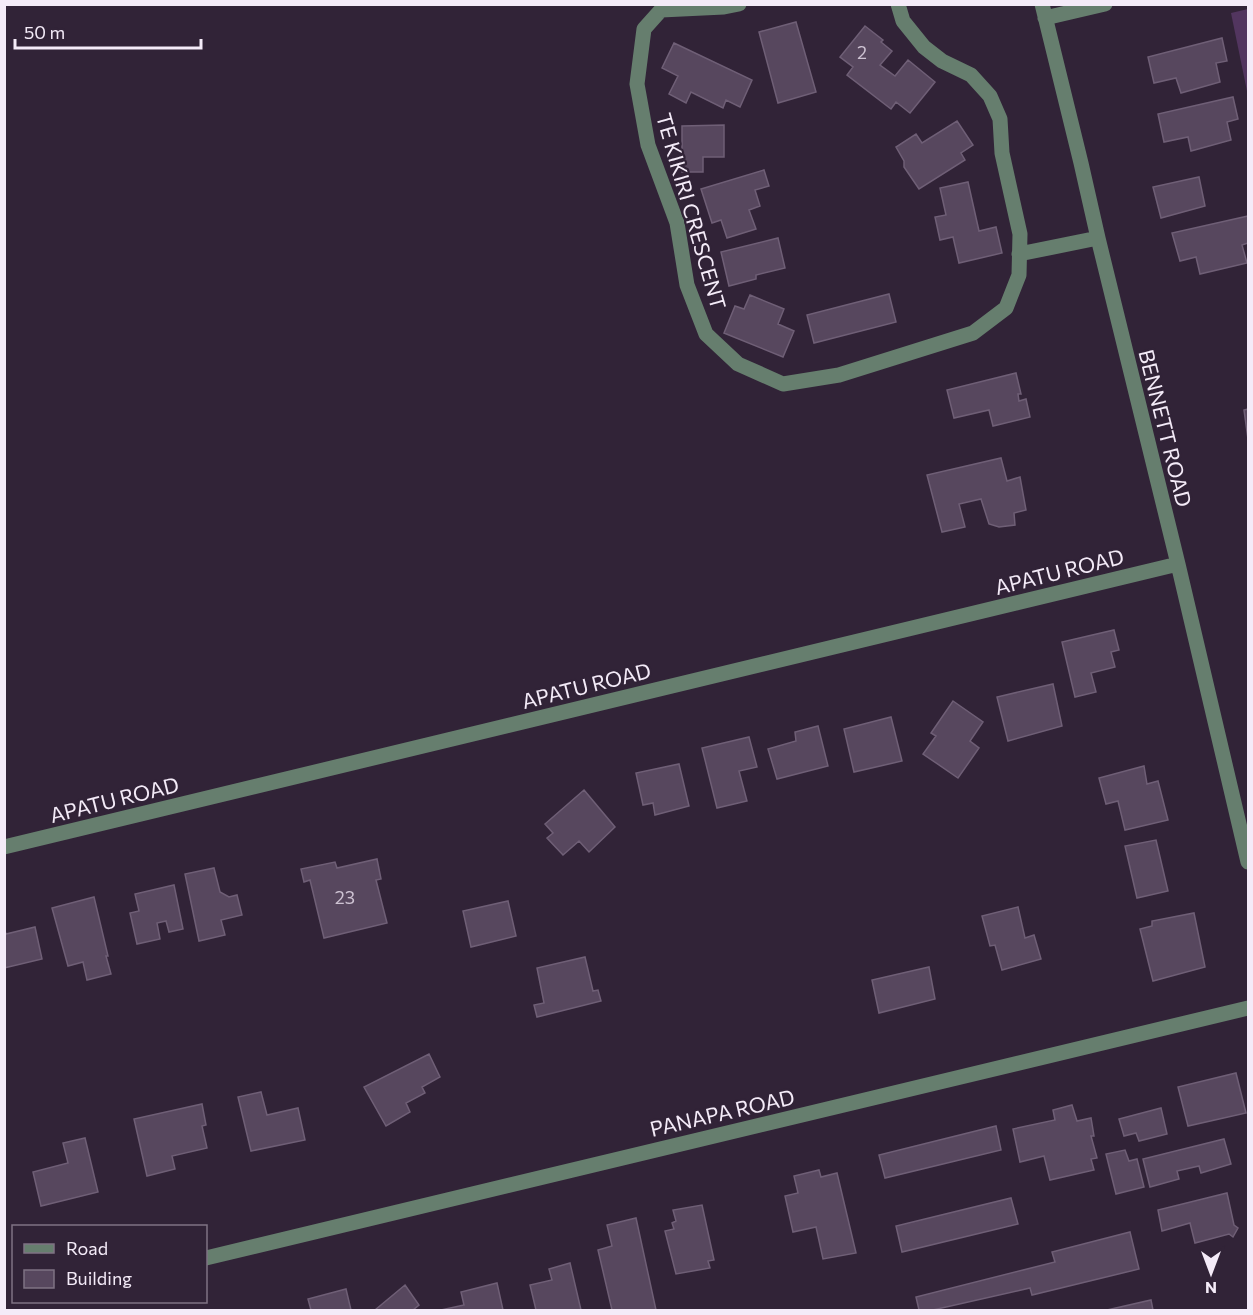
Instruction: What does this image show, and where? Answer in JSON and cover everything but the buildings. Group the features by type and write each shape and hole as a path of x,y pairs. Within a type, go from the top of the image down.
{"street":[{"name":"TE KIKIRI CRESCENT","path":"739,4 724,7 662,10 644,28 637,84 648,145 677,223 687,285 706,334 738,364 783,384 839,375 973,333 1006,308 1019,275 1020,234 1002,153 1000,119 990,96 970,75 942,61 924,47 903,21 898,4"},
{"path":"1044,11 1105,4"},
{"name":"BENNETT ROAD","path":"1044,11 1248,862"},
{"path":"1019,254 1098,238"},
{"name":"APATU ROAD","path":"4,847 1178,564"},
{"name":"PANAPA ROAD","path":"207,1258 1248,1008"}],"shaded area":[{"path":"1248,9 1248,96 1231,13"}]}
